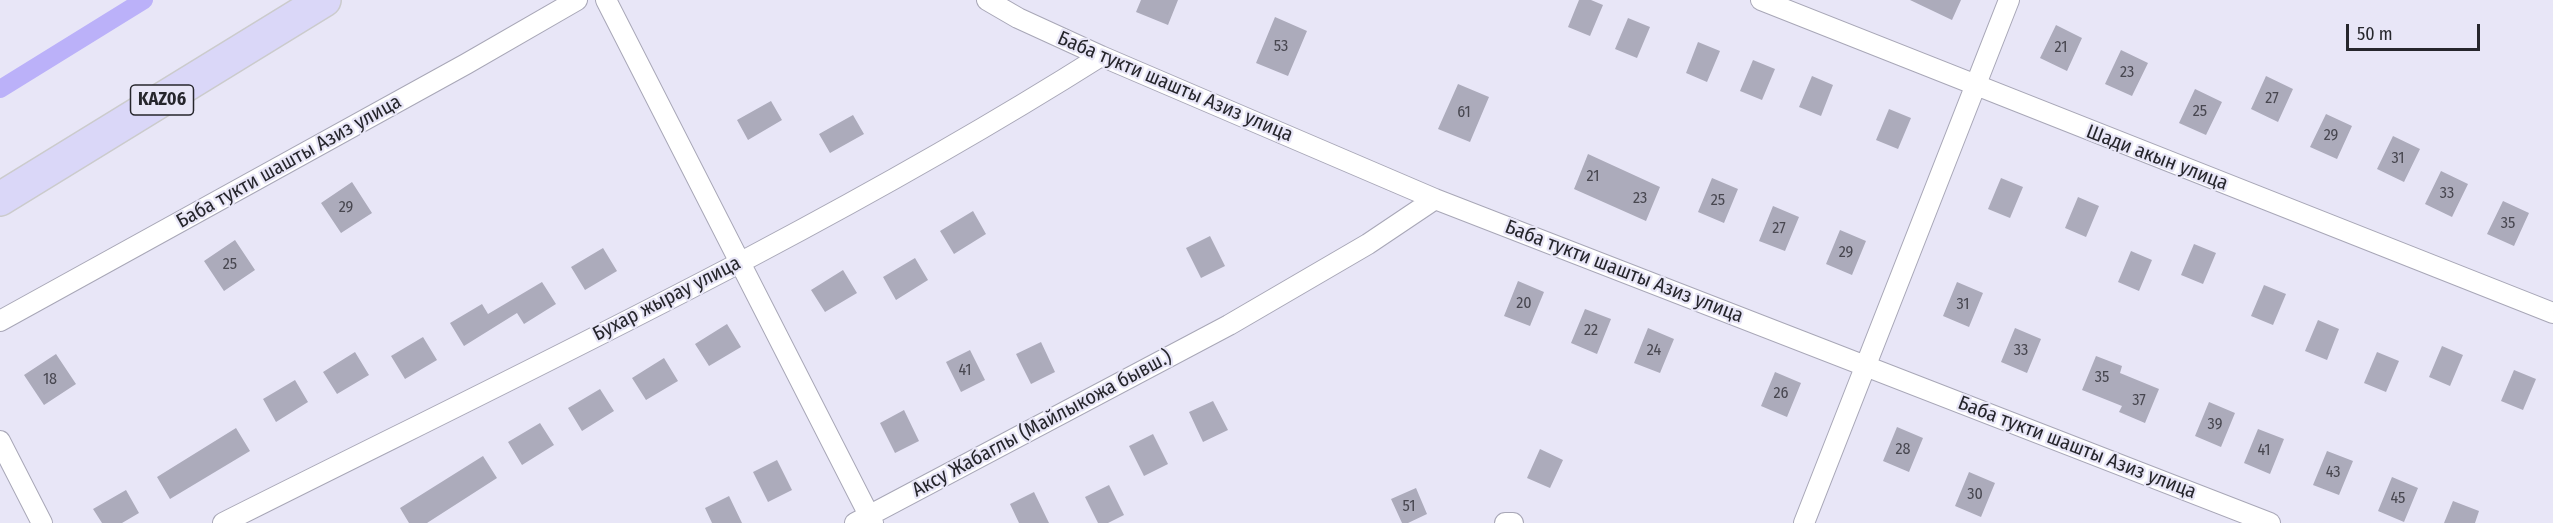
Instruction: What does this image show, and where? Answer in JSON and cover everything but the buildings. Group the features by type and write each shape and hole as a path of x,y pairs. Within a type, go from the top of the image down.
{"highway":[{"name":"KАZ06","path":"0,173 281,0"},
{"name":"KАZ06","path":"0,199 324,0"}],"street":[{"name":"Баба тукти шашты Азиз улица","path":"0,321 466,64 577,0"},
{"path":"606,0 741,262 866,521"},
{"name":"Баба тукти шашты Азиз улица","path":"987,0 1018,18 1101,56 1436,199 2270,523"},
{"name":"Шади акын улица","path":"1761,0 2553,313"},
{"path":"1804,523 2009,0"},
{"name":"Бухар жырау улица","path":"223,523 741,262 1001,120 1101,56"},
{"name":"Аксу Жабаглы (Майлыкожа бывш.)","path":"866,521 1229,325 1368,244 1436,199"},
{"path":"0,441 42,523"},
{"path":"1505,523 1508,521 1513,523"}],"waterway":[{"path":"0,89 144,0"}]}
